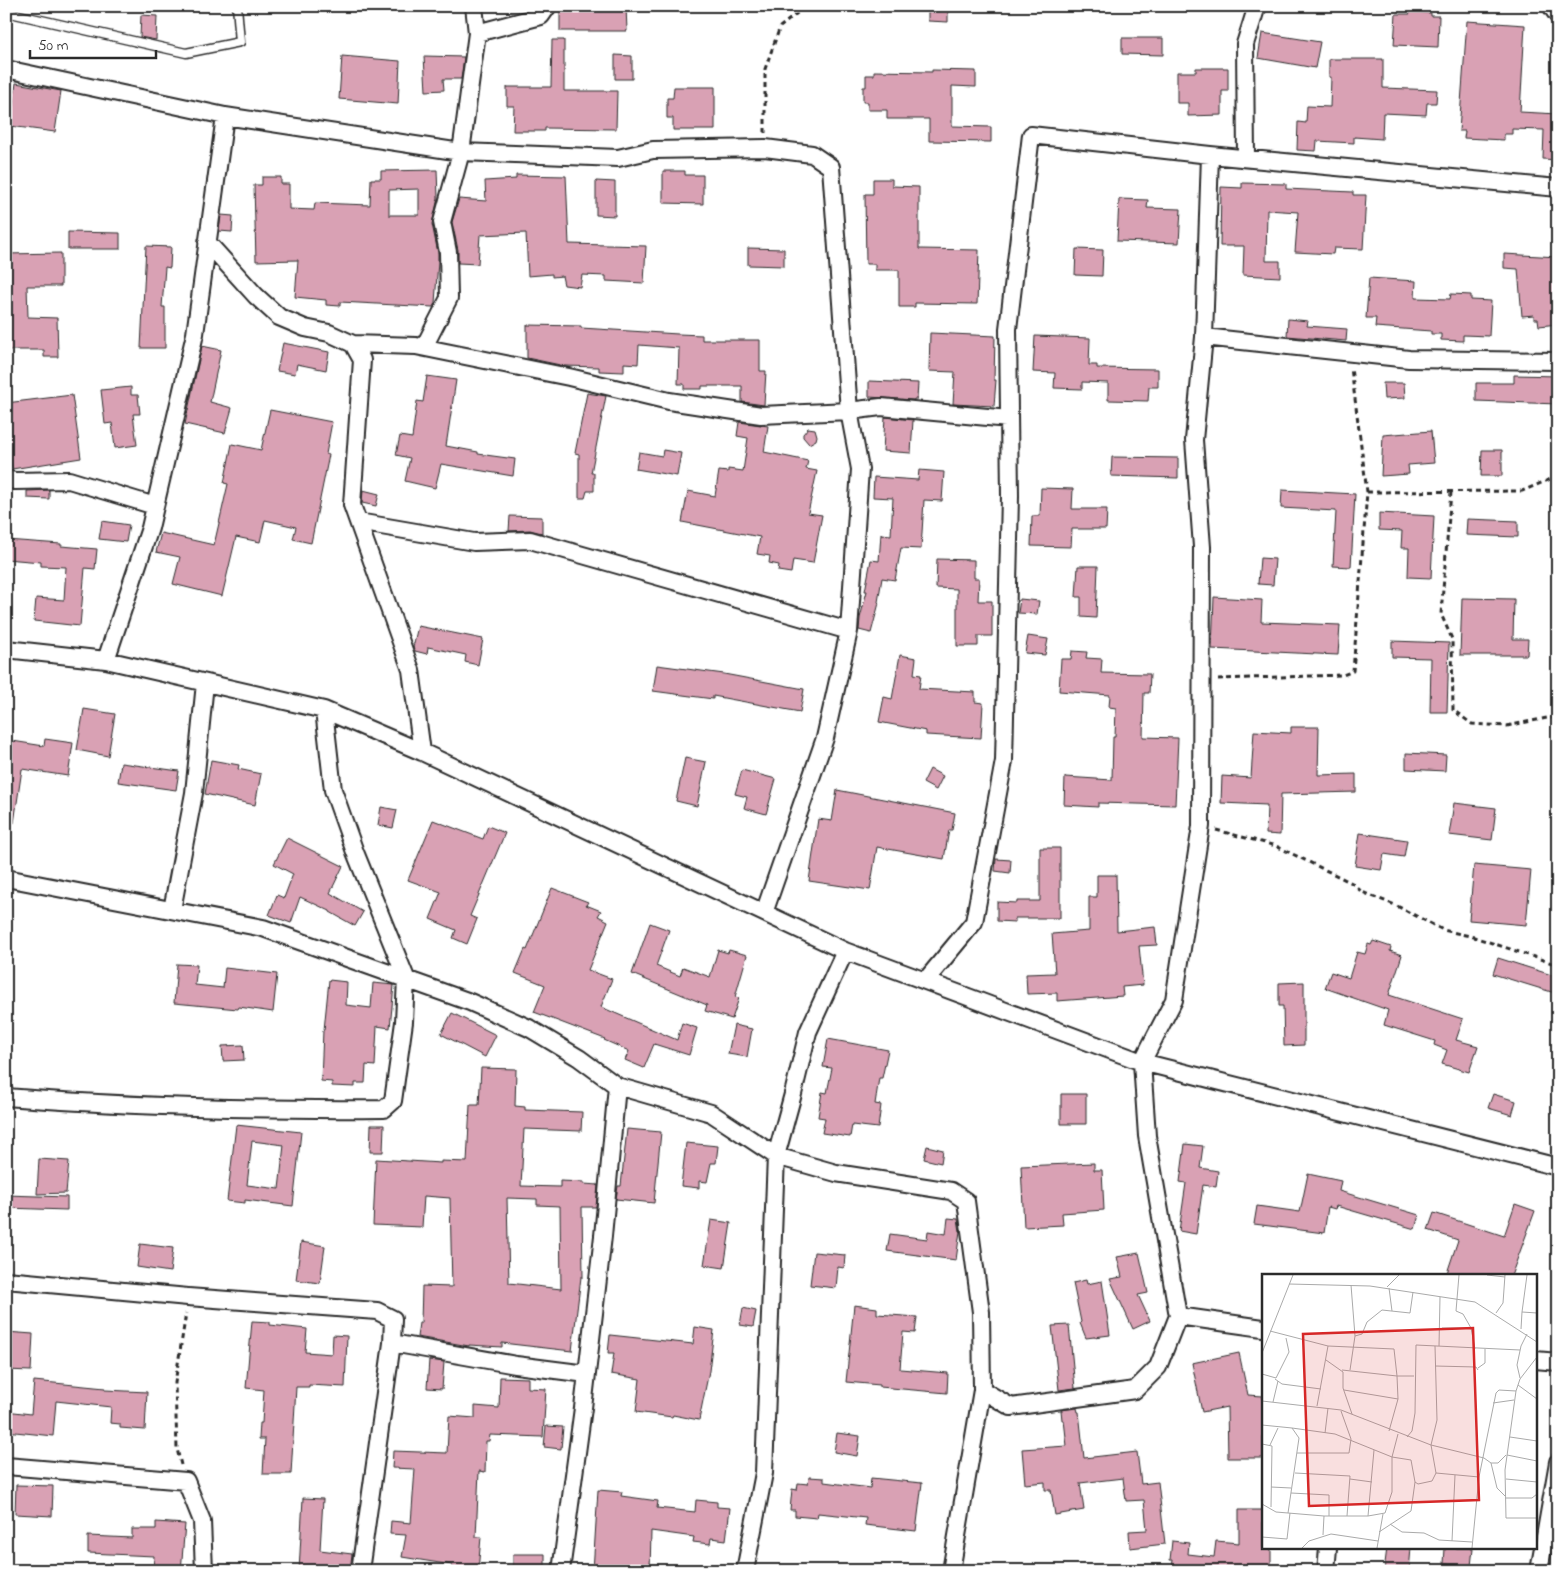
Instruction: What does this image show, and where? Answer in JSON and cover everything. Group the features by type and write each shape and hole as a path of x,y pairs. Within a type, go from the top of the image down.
{"street":[{"path":"424,347 449,298 448,252 442,222 461,152 477,33 474,6"},
{"path":"477,33 541,16 548,6"},
{"path":"1246,158 1245,44 1256,9 1259,6"},
{"path":"1551,6 1558,16"},
{"path":"6,68 225,116 461,152 618,158 653,150 765,148 812,154 831,167 849,411 860,469 849,630 825,738 764,913"},
{"path":"106,660 150,528 195,334 225,116"},
{"path":"926,980 974,922 1004,761 1010,496 1008,329 1031,135 1210,155 1558,188"},
{"path":"982,1390 1011,1407 1135,1390 1158,1366 1178,1316 1147,1136 1142,1062 1174,1000 1201,826 1202,547 1194,440 1204,336 1210,155"},
{"path":"207,242 256,296 280,317 304,328 329,333 353,344 424,347 569,377 669,401 761,415 849,411 881,407 1008,419"},
{"path":"1204,336 1408,359 1558,361"},
{"path":"353,344 362,360 352,505 411,670 422,752"},
{"path":"6,480 69,480 155,506"},
{"path":"358,522 474,542 530,540 849,630"},
{"path":"6,649 106,660 324,710 422,752 845,951 1142,1062 1558,1167"},
{"path":"172,910 194,793 205,683"},
{"path":"6,1097 88,1104 267,1110 384,1109 393,1101 404,1022 406,978 355,852 333,790 324,710"},
{"path":"6,878 263,928 470,1002 529,1028 579,1058 617,1086 711,1113 776,1156 836,1173 951,1191 966,1202 981,1312 982,1390 951,1571"},
{"path":"745,1571 764,1474 776,1156 808,1032 845,951"},
{"path":"561,1571 603,1236 617,1086"},
{"path":"6,1280 188,1297 377,1310 393,1320 392,1343 360,1571"},
{"path":"1178,1316 1262,1328"},
{"path":"392,1343 516,1365 587,1374"},
{"path":"1536,1360 1558,1362"},
{"path":"1539,1571 1558,1462"},
{"path":"6,1466 186,1481 202,1521 204,1571"},
{"path":"1326,1571 1328,1550"}],"lane":[{"path":"6,12 186,53 240,42 238,6"}],"path":[{"path":"765,148 765,69 780,27 806,6"},
{"path":"1201,680 1343,675 1353,671 1367,492 1349,352"},
{"path":"1367,492 1522,491 1558,476"},
{"path":"1451,492 1441,614 1452,639 1453,710 1472,724 1506,726 1547,718 1558,718"},
{"path":"1201,826 1276,846 1352,883 1362,892 1395,905 1443,930 1474,937 1558,965"},
{"path":"186,1481 177,1449 175,1384 188,1297"}],"building":[{"path":"560,6 626,6 627,31 560,31"},
{"path":"928,6 948,6 948,22 928,21"},
{"path":"1410,12 1431,13 1431,16 1439,16 1438,47 1394,45 1396,14 1410,14"},
{"path":"141,15 157,16 156,40 140,37"},
{"path":"1467,21 1525,25 1520,112 1558,114 1558,160 1543,159 1544,130 1512,129 1512,134 1504,134 1504,140 1464,138 1465,131 1459,131"},
{"path":"1262,33 1320,42 1315,68 1258,58"},
{"path":"1122,38 1163,38 1163,55 1122,54"},
{"path":"552,40 564,40 564,91 617,91 616,129 545,128 545,131 513,131 514,106 507,106 507,87 551,87"},
{"path":"615,55 632,56 632,79 615,79"},
{"path":"342,56 400,61 398,104 339,99"},
{"path":"424,56 464,57 461,79 443,79 444,90 426,91"},
{"path":"1329,59 1383,59 1383,88 1437,90 1436,103 1427,103 1426,115 1383,113 1382,139 1354,137 1354,143 1317,141 1316,151 1297,150 1298,122 1306,123 1307,106 1330,107 1331,77 1329,77"},
{"path":"1196,68 1228,68 1228,91 1222,91 1222,115 1188,116 1188,103 1177,103 1177,72 1196,72"},
{"path":"932,70 976,71 976,87 952,86 952,126 991,127 991,142 929,141 929,119 887,119 887,110 868,110 868,102 863,102 863,87 866,87 866,75 874,75 874,71 932,72"},
{"path":"16,83 61,91 55,132 10,126"},
{"path":"674,87 715,87 715,130 673,130 673,118 667,118 667,98 673,98"},
{"path":"437,170 438,198 432,224 438,261 435,303 433,307 340,302 340,306 326,305 326,300 295,297 298,260 256,261 254,185 262,185 262,177 281,177 281,184 289,184 289,209 314,210 315,203 370,205 371,179 381,179 381,171","holes":["419,189 419,215 389,215 389,190"]},
{"path":"663,171 685,171 685,175 703,175 703,204 663,203"},
{"path":"516,175 566,176 569,244 646,246 644,283 606,281 606,276 582,275 580,287 564,285 562,276 552,277 552,274 528,276 526,233 480,235 478,264 458,263 458,250 452,222 459,199 486,201 485,181 516,179"},
{"path":"873,179 892,179 892,186 919,187 919,249 979,250 977,304 915,303 915,307 899,307 899,270 875,270 875,264 866,264 865,194 873,194"},
{"path":"596,181 615,182 615,216 596,215"},
{"path":"1242,183 1286,184 1286,189 1353,192 1353,195 1366,195 1363,249 1334,248 1333,254 1295,252 1298,212 1267,210 1266,261 1280,261 1280,277 1243,275 1244,246 1220,246 1221,187 1242,188"},
{"path":"1119,199 1148,200 1147,208 1181,209 1179,243 1117,241"},
{"path":"221,215 233,216 232,232 219,231"},
{"path":"68,232 120,233 120,249 68,249"},
{"path":"146,246 171,247 170,268 165,267 162,307 165,307 165,348 141,348"},
{"path":"748,248 784,249 784,266 748,265"},
{"path":"1076,249 1103,250 1102,276 1075,275"},
{"path":"61,253 61,286 27,286 28,317 57,318 58,357 44,357 44,350 6,350 6,254"},
{"path":"1504,254 1558,257 1558,324 1539,326 1538,319 1534,319 1534,315 1522,316 1518,269 1504,268"},
{"path":"1369,278 1416,281 1415,298 1450,299 1451,294 1471,295 1471,300 1491,301 1489,336 1463,335 1463,341 1441,340 1441,334 1431,334 1431,331 1375,327 1376,318 1366,318"},
{"path":"1288,319 1308,321 1307,326 1347,329 1346,341 1287,336"},
{"path":"527,325 581,326 581,328 702,335 702,340 760,340 760,371 766,371 764,405 742,402 742,386 702,386 702,389 684,389 684,384 678,384 679,348 639,345 638,364 624,363 624,372 599,371 599,367 565,366 527,358"},
{"path":"930,333 995,336 994,380 996,380 994,406 953,404 955,372 929,371"},
{"path":"1035,336 1090,338 1089,365 1097,365 1097,368 1158,369 1158,387 1149,387 1148,401 1108,400 1108,383 1082,382 1082,389 1054,388 1055,373 1033,372"},
{"path":"283,343 329,352 326,370 297,364 295,374 277,371"},
{"path":"202,346 221,350 210,402 232,408 225,433 185,424"},
{"path":"1514,375 1558,376 1558,404 1476,401 1476,383 1514,383"},
{"path":"427,376 456,380 446,446 478,452 478,454 515,459 513,476 441,464 435,488 405,481 410,458 396,455 400,436 412,438 417,401 423,402"},
{"path":"869,381 918,383 917,399 869,397"},
{"path":"1383,383 1404,383 1405,398 1384,399"},
{"path":"131,387 131,395 138,395 140,414 133,414 137,445 115,448 112,423 105,424 101,390"},
{"path":"587,393 606,396 591,473 594,473 594,491 587,491 585,498 579,498 579,454 575,453"},
{"path":"72,395 81,458 12,469 6,421 6,403"},
{"path":"270,410 332,422 326,454 329,455 311,543 293,539 296,527 265,520 260,542 236,537 222,596 173,584 180,557 156,552 161,533 214,545 228,484 224,483 232,444 261,450"},
{"path":"885,417 913,420 911,453 883,451"},
{"path":"739,422 768,426 764,452 808,461 806,469 817,471 808,513 822,515 813,563 793,560 791,573 778,571 779,565 769,563 770,556 757,554 760,537 682,522 688,491 715,496 719,471 728,472 728,469 743,471 748,438 737,436"},
{"path":"808,428 815,429 817,436 816,440 809,444 803,437"},
{"path":"1431,431 1434,463 1408,465 1409,474 1381,476 1383,435"},
{"path":"663,450 681,453 677,476 636,469 639,452 662,456"},
{"path":"1482,450 1502,450 1502,476 1481,476"},
{"path":"1112,457 1178,458 1178,478 1111,476"},
{"path":"919,470 944,472 942,501 924,500 921,549 901,548 895,580 882,578 879,603 871,633 859,630 871,560 879,561 881,534 891,535 893,498 873,497 874,477 918,480"},
{"path":"1041,488 1073,489 1072,509 1107,509 1106,529 1072,529 1071,547 1031,546 1032,516 1040,516"},
{"path":"49,490 49,499 27,498 27,491"},
{"path":"363,490 379,494 376,506 362,503"},
{"path":"1282,490 1355,494 1351,567 1333,566 1336,511 1281,508"},
{"path":"1379,513 1434,516 1431,578 1408,577 1409,548 1401,548 1402,531 1379,530"},
{"path":"510,516 542,517 542,533 530,530 509,531"},
{"path":"1467,519 1518,521 1518,537 1466,535"},
{"path":"102,521 129,525 126,542 99,539"},
{"path":"6,540 97,549 95,569 85,568 80,626 34,621 36,598 64,600 66,567 41,566 41,562 6,559"},
{"path":"1260,558 1275,559 1273,585 1258,584"},
{"path":"937,559 974,560 974,578 979,578 978,601 992,601 992,636 978,636 978,646 957,646 957,589 936,588"},
{"path":"1078,566 1098,566 1096,618 1081,617 1081,597 1076,597"},
{"path":"1214,597 1262,600 1261,622 1340,625 1338,655 1212,649"},
{"path":"1462,598 1514,599 1513,639 1528,639 1527,655 1460,655"},
{"path":"1020,599 1039,601 1037,614 1018,613"},
{"path":"418,626 483,639 478,665 465,662 466,655 428,647 427,654 415,651 413,647"},
{"path":"1028,636 1048,639 1045,655 1025,653"},
{"path":"1392,641 1449,643 1447,712 1430,712 1431,658 1392,657"},
{"path":"1072,651 1087,652 1086,658 1102,659 1101,673 1150,674 1149,693 1144,693 1143,737 1178,738 1175,805 1098,803 1098,807 1064,805 1065,777 1112,780 1113,737 1115,737 1116,708 1109,707 1110,695 1059,691 1061,659 1071,659"},
{"path":"900,655 916,658 914,674 921,675 919,689 975,692 975,702 983,703 981,738 926,735 926,731 879,722 884,697 892,699"},
{"path":"657,665 724,674 804,689 800,712 713,696 713,699 653,691"},
{"path":"84,709 115,714 108,756 77,750"},
{"path":"1291,727 1319,727 1318,775 1356,774 1356,792 1281,794 1280,835 1266,834 1267,805 1221,803 1222,776 1251,778 1254,731 1291,733"},
{"path":"45,739 73,743 68,776 22,769 14,823 6,823 6,740 44,746"},
{"path":"1406,753 1446,755 1445,771 1406,769"},
{"path":"685,758 706,762 697,806 676,801"},
{"path":"211,760 239,765 238,769 261,774 255,805 205,794"},
{"path":"121,763 179,771 176,790 118,782"},
{"path":"930,769 943,776 936,790 923,783"},
{"path":"742,770 776,779 766,814 744,808 747,797 735,794"},
{"path":"837,790 955,813 952,830 949,830 944,859 877,847 870,890 809,881 818,819 832,821"},
{"path":"1454,803 1496,808 1492,840 1449,835"},
{"path":"381,807 397,810 393,828 378,825"},
{"path":"433,820 483,839 488,826 505,833 470,916 477,919 467,944 453,938 456,930 430,919 441,892 408,880"},
{"path":"1360,833 1407,840 1404,857 1384,854 1381,870 1355,866"},
{"path":"287,838 343,866 330,893 363,912 355,926 330,911 300,897 291,923 269,915 277,895 284,898 293,874 274,864"},
{"path":"1040,848 1060,848 1060,918 1015,918 1015,922 997,921 997,902 1040,901"},
{"path":"996,859 1011,860 1010,873 995,871"},
{"path":"1474,865 1531,870 1526,925 1469,920"},
{"path":"1097,875 1116,875 1117,931 1155,927 1157,945 1139,946 1143,985 1122,987 1123,996 1057,1001 1057,993 1027,994 1026,974 1055,973 1052,934 1089,931 1089,897 1097,897"},
{"path":"552,888 588,902 586,905 601,911 598,916 608,921 588,970 612,979 601,1007 677,1040 682,1023 697,1028 689,1055 654,1044 644,1068 625,1060 629,1051 605,1039 534,1012 545,985 515,973 525,949 527,950"},
{"path":"650,923 669,930 656,966 680,976 683,967 710,977 718,950 728,953 729,950 747,955 735,997 739,998 732,1019 705,1011 707,1005 632,974"},
{"path":"1373,941 1391,947 1390,951 1402,955 1389,995 1463,1019 1456,1040 1478,1046 1469,1072 1442,1064 1447,1050 1434,1045 1435,1041 1384,1025 1388,1010 1325,988 1331,972 1349,978 1357,952 1365,954 1368,944 1371,945"},
{"path":"1498,958 1558,977 1558,994 1493,974"},
{"path":"177,964 197,965 195,985 223,988 225,968 277,974 273,1012 239,1007 238,1009 174,1003"},
{"path":"329,980 347,982 346,1005 371,1008 373,983 394,985 390,1028 377,1026 375,1066 366,1065 365,1083 355,1083 355,1087 332,1086 332,1082 321,1081 323,1030"},
{"path":"1304,982 1304,1045 1284,1046 1283,1006 1279,1006 1279,983"},
{"path":"452,1013 496,1035 485,1057 441,1034"},
{"path":"734,1025 752,1029 747,1057 728,1054"},
{"path":"828,1039 888,1050 882,1078 879,1078 875,1104 881,1105 878,1128 852,1125 850,1137 822,1133 825,1118 818,1117 822,1092 827,1093 832,1068 823,1067"},
{"path":"243,1045 244,1060 223,1061 222,1046"},
{"path":"481,1068 516,1069 515,1106 525,1107 525,1110 582,1112 581,1131 524,1129 521,1186 560,1187 560,1181 584,1182 584,1184 598,1185 596,1207 582,1207 583,1277 581,1277 572,1351 502,1343 502,1347 469,1346 417,1337 419,1323 421,1323 422,1286 452,1287 450,1198 424,1196 422,1227 373,1225 376,1159 441,1163 441,1161 467,1162 470,1105 479,1105","holes":["507,1198 537,1199 537,1205 560,1206 561,1289 509,1283"]},
{"path":"1061,1094 1086,1094 1086,1124 1061,1124"},
{"path":"1493,1094 1516,1101 1512,1115 1488,1108"},
{"path":"236,1125 301,1132 293,1206 245,1200 245,1203 227,1201","holes":["252,1141 284,1145 279,1189 247,1185"]},
{"path":"371,1125 384,1125 383,1152 370,1152"},
{"path":"627,1129 661,1132 654,1203 616,1199 618,1186 621,1186"},
{"path":"686,1143 718,1146 716,1163 711,1163 707,1182 699,1181 699,1188 681,1186"},
{"path":"1185,1144 1203,1146 1200,1168 1218,1171 1216,1187 1203,1185 1196,1234 1179,1231 1186,1183 1180,1182"},
{"path":"927,1146 943,1150 941,1163 924,1159"},
{"path":"39,1159 69,1161 66,1193 37,1194"},
{"path":"1094,1163 1094,1170 1102,1170 1104,1210 1062,1213 1063,1225 1024,1227 1021,1166"},
{"path":"1308,1174 1341,1181 1339,1191 1419,1215 1415,1229 1336,1206 1335,1209 1328,1207 1324,1233 1254,1224 1257,1206 1300,1212"},
{"path":"6,1195 67,1197 67,1210 6,1208"},
{"path":"1515,1204 1535,1211 1512,1274 1447,1274 1458,1240 1428,1230 1434,1213 1504,1236"},
{"path":"948,1218 958,1219 960,1231 956,1260 887,1251 890,1234 927,1239 928,1231 946,1234"},
{"path":"711,1220 731,1223 724,1268 704,1265"},
{"path":"301,1242 325,1246 320,1283 296,1280"},
{"path":"140,1244 173,1248 170,1272 137,1267"},
{"path":"814,1252 845,1255 844,1268 838,1267 836,1288 810,1285"},
{"path":"1139,1253 1148,1293 1138,1295 1150,1321 1133,1329 1110,1279 1122,1277 1117,1257"},
{"path":"1086,1280 1087,1284 1102,1281 1110,1335 1086,1338 1080,1323 1073,1283"},
{"path":"854,1305 877,1308 877,1314 917,1317 915,1333 903,1332 900,1369 948,1373 947,1393 846,1382"},
{"path":"743,1308 756,1311 753,1327 740,1325"},
{"path":"252,1321 270,1322 270,1325 307,1329 305,1352 332,1354 333,1335 347,1336 345,1387 309,1385 309,1387 296,1387 291,1474 263,1474 265,1439 259,1439 264,1390 246,1388"},
{"path":"1069,1325 1075,1388 1059,1390 1052,1326"},
{"path":"695,1327 714,1330 709,1371 699,1420 673,1415 672,1417 636,1412 640,1379 611,1374 614,1353 608,1353 610,1335 693,1344"},
{"path":"6,1332 33,1334 31,1371 6,1370"},
{"path":"1239,1353 1248,1395 1262,1396 1262,1458 1228,1458 1227,1407 1202,1412 1192,1363"},
{"path":"429,1360 444,1362 442,1389 427,1388"},
{"path":"500,1377 528,1378 528,1388 546,1389 543,1437 490,1435 489,1441 486,1441 485,1472 479,1471 476,1537 481,1537 478,1571 463,1571 463,1569 452,1568 452,1565 402,1557 406,1535 390,1534 391,1521 411,1523 415,1469 392,1468 393,1451 447,1453 449,1416 475,1418 475,1406 499,1408"},
{"path":"34,1381 105,1388 105,1390 147,1392 145,1430 120,1428 120,1424 110,1423 111,1407 56,1401 53,1436 6,1431 6,1411 31,1414"},
{"path":"1077,1408 1084,1458 1137,1452 1141,1484 1158,1482 1165,1544 1130,1548 1129,1531 1147,1530 1144,1500 1126,1501 1123,1478 1080,1483 1084,1510 1055,1515 1051,1490 1045,1490 1045,1482 1025,1484 1022,1449 1067,1446 1061,1410"},
{"path":"546,1426 563,1427 561,1449 544,1447"},
{"path":"837,1433 860,1436 857,1456 834,1452"},
{"path":"809,1477 824,1478 824,1482 870,1488 871,1478 922,1483 916,1531 865,1525 866,1518 818,1513 817,1518 795,1516 795,1510 790,1510 792,1489 797,1490 798,1483 808,1484"},
{"path":"16,1485 53,1486 52,1516 15,1514"},
{"path":"598,1490 622,1492 621,1496 658,1501 657,1508 695,1512 696,1500 717,1502 717,1507 730,1508 726,1540 711,1538 710,1544 693,1542 694,1537 651,1531 650,1571 593,1571"},
{"path":"303,1498 323,1499 320,1550 352,1554 350,1571 299,1571"},
{"path":"1239,1510 1262,1510 1262,1550 1271,1550 1271,1568 1229,1568 1228,1571 1195,1571 1172,1568 1173,1560 1170,1560 1172,1541 1189,1543 1188,1554 1214,1557 1216,1541 1239,1543"},
{"path":"156,1522 185,1524 181,1571 153,1571 154,1556 88,1553 88,1536 132,1538 132,1529 156,1529"},
{"path":"1387,1550 1411,1550 1409,1571 1384,1571"},
{"path":"1445,1550 1473,1550 1471,1566 1444,1564"},
{"path":"513,1554 545,1554 545,1569 540,1569 540,1571 513,1571"}]}
